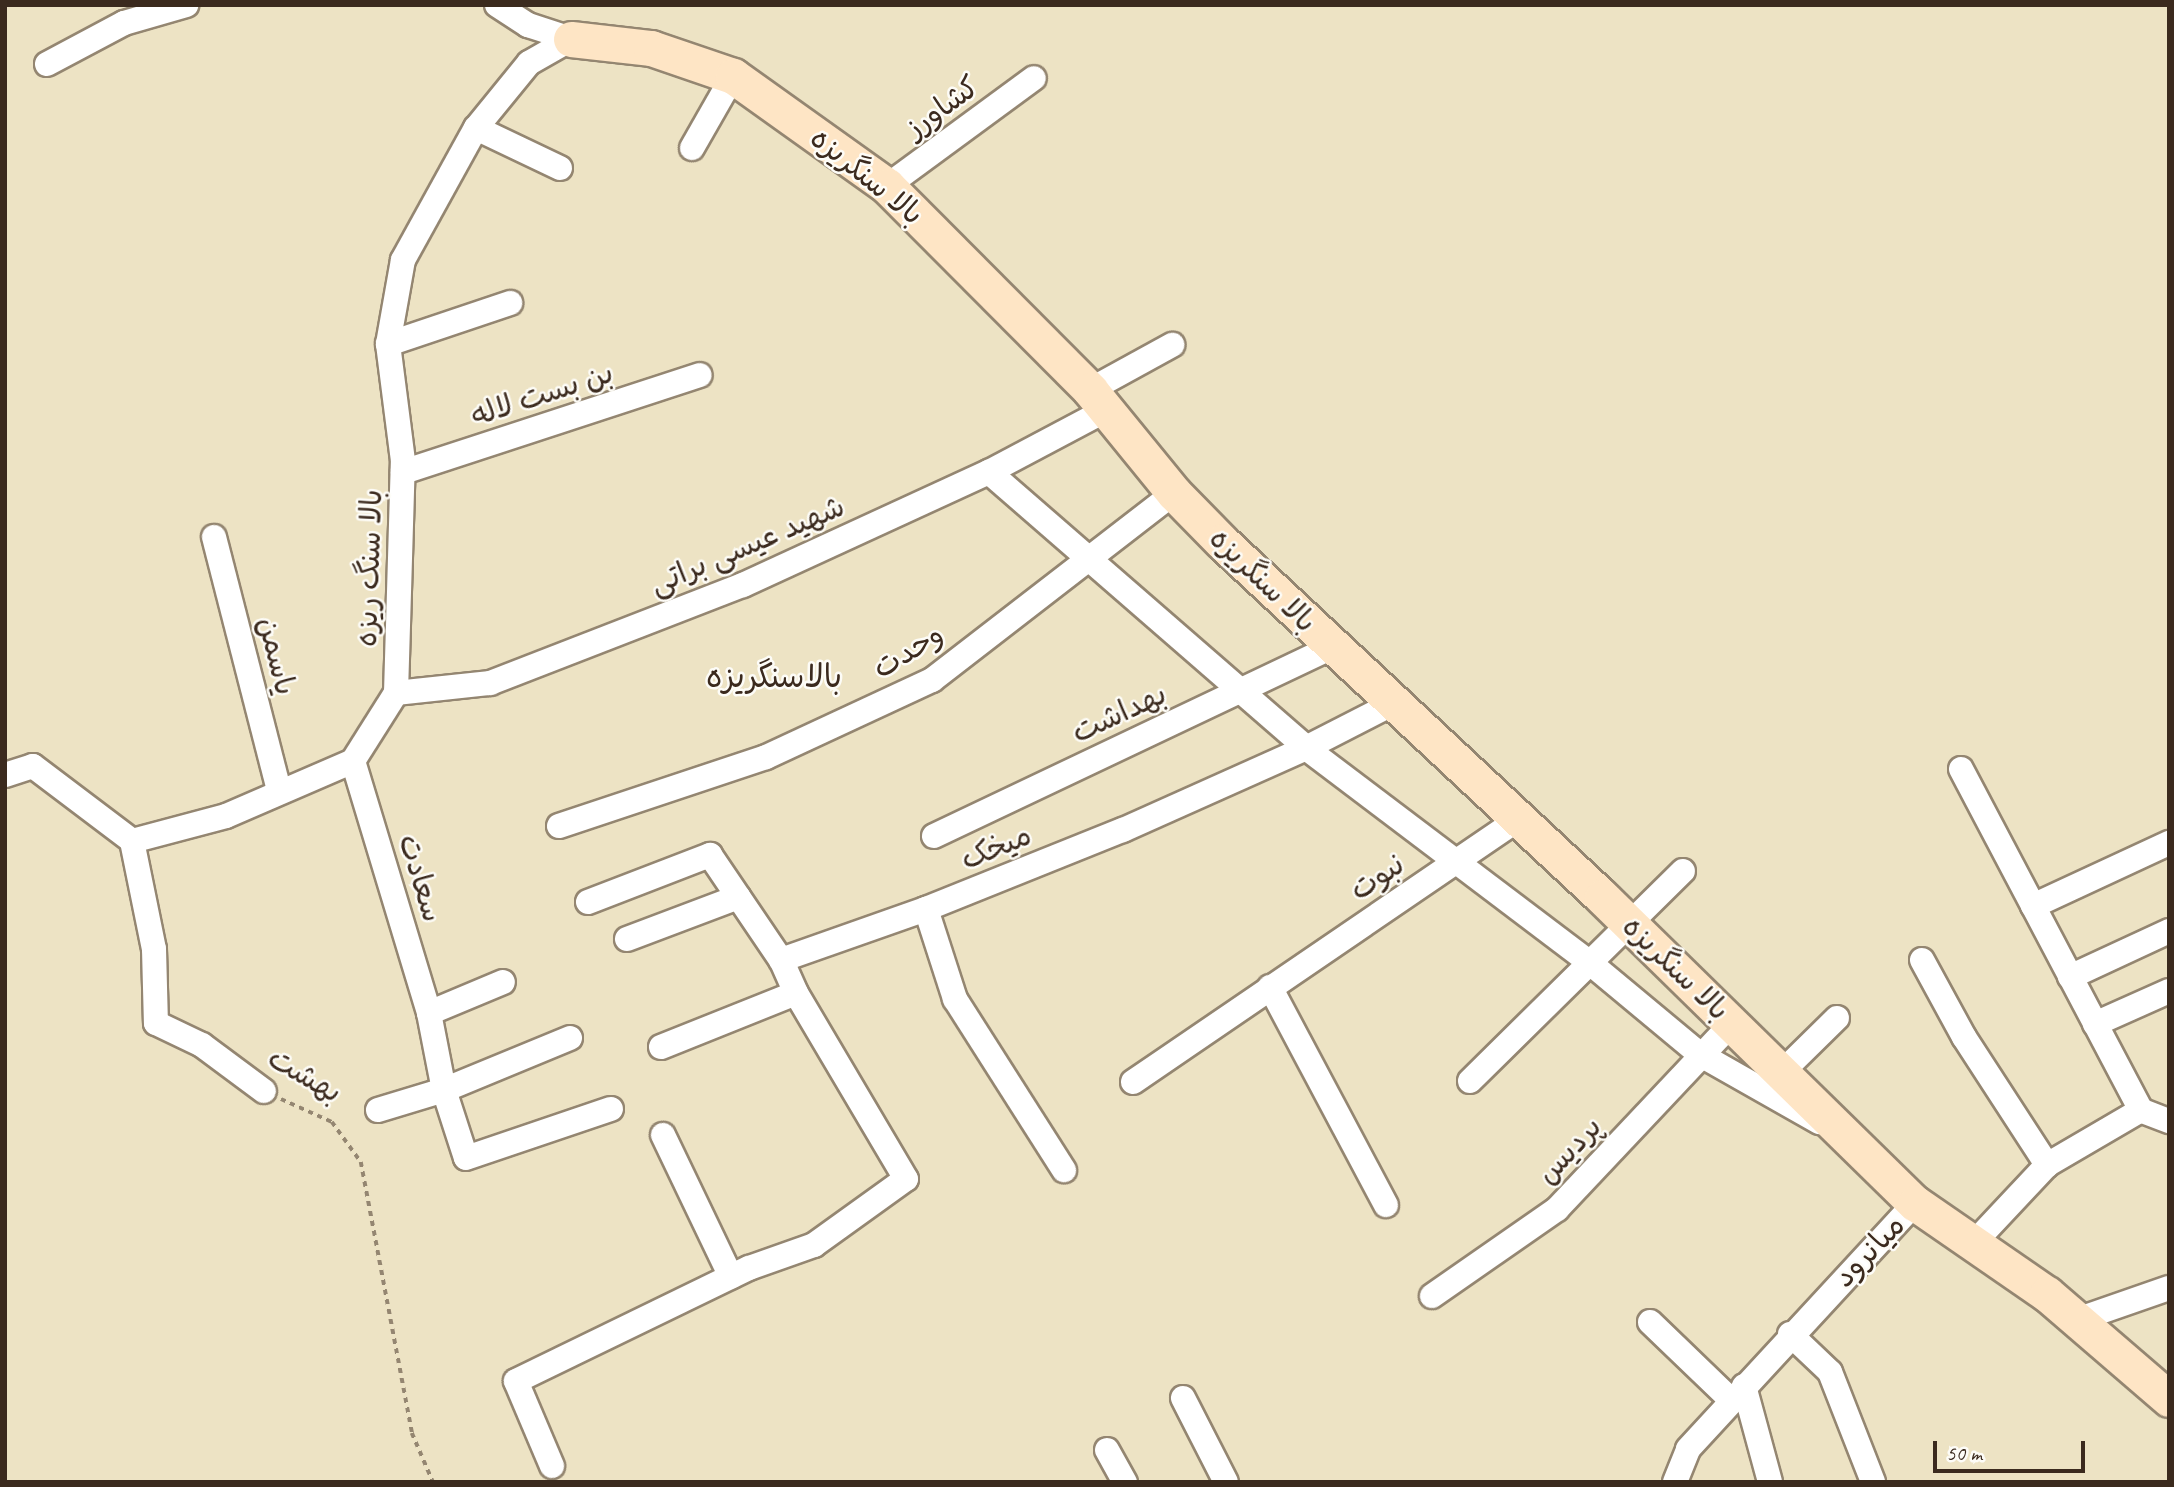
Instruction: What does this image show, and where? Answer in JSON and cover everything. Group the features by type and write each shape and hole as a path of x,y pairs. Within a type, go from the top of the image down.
{"street":[{"path":"47,64 118,14 186,5"},
{"path":"497,5 528,25 570,39"},
{"name":"بالا سنگریزه","path":"570,39 651,48 733,76 887,186 1099,399 1174,493 1332,647 1630,924 1915,1203"},
{"name":"بالا سنگ ریزه","path":"396,692 403,472 388,344 403,260 476,128 529,63 570,39"},
{"path":"692,148 733,76"},
{"name":"کشاورز","path":"887,186 1034,78"},
{"path":"476,128 561,169"},
{"path":"388,344 510,303"},
{"name":"شهید عیسی براتی","path":"396,692 490,683 743,585 989,472 1099,399 1172,345"},
{"name":"بن بست لاله","path":"403,472 700,374"},
{"path":"989,472 1306,748 1458,860 1702,1055 1849,1139"},
{"name":"وحدت","path":"559,826 766,757 932,680 1087,556 1174,493"},
{"name":"یاسمن","path":"214,537 279,790"},
{"name":"بهداشت","path":"934,836 1332,647"},
{"path":"5,775 33,766 132,841 226,817 279,790 353,761 396,692"},
{"name":"میخک","path":"781,960 926,909 1123,830 1306,748 1394,703"},
{"name":"سعادت","path":"353,761 429,1013 444,1090 466,1158 611,1110"},
{"path":"1961,769 2140,1110 2169,1121"},
{"name":"نبوت","path":"1133,1082 1519,819"},
{"name":"بهشت","path":"132,841 154,949 156,1023 203,1045 264,1091"},
{"path":"2033,906 2169,843"},
{"path":"552,1466 516,1381 731,1277 814,1245 906,1180 796,993 781,960 710,855 588,902"},
{"path":"1470,1081 1683,871"},
{"path":"627,939 738,897"},
{"path":"926,909 955,999 1064,1170"},
{"path":"2070,977 2169,931"},
{"path":"1923,960 1964,1037 2047,1165"},
{"path":"429,1013 503,982"},
{"path":"1270,987 1386,1205"},
{"path":"2095,1024 2169,991"},
{"path":"661,1047 796,993"},
{"path":"1782,1072 1837,1018"},
{"name":"پردیس","path":"1432,1296 1558,1209 1732,1023"},
{"path":"378,1110 444,1090 570,1038"},
{"path":"1971,1245 2047,1165 2140,1110"},
{"path":"663,1135 731,1277"},
{"name":"میانرود","path":"1675,1482 1688,1449 1790,1334 1915,1203 1971,1245 2046,1294 2169,1399"},
{"path":"2077,1320 2169,1288"},
{"path":"1650,1322 1737,1393 1770,1482"},
{"path":"1790,1334 1830,1372 1873,1482"},
{"path":"1183,1398 1226,1482"},
{"path":"1107,1450 1125,1482"}],"path":[{"name":"بهشت","path":"264,1091 332,1122 361,1162 412,1433 433,1482"}],"district":[{"name":"بالاسنگریزه","path":"774,677"}]}
